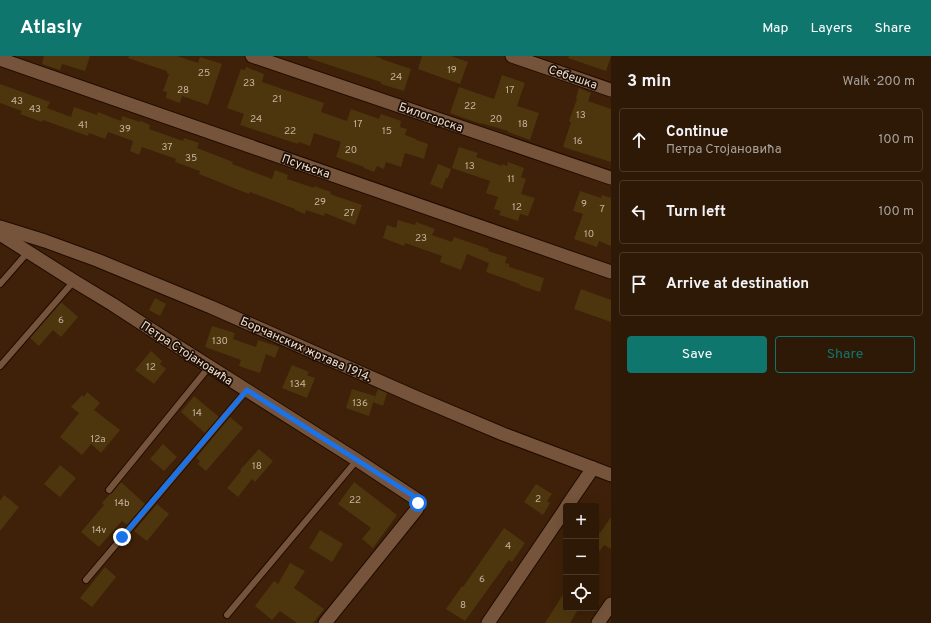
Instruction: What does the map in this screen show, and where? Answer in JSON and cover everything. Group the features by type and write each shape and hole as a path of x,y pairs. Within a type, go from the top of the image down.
{"street":[{"name":"Билогорска","path":"252,56 611,178"},
{"name":"Себешка","path":"512,56 611,90"},
{"name":"Псуњска","path":"0,59 611,272"},
{"name":"Борчанских жртава 1914.","path":"0,227 45,240 104,262 503,434 611,475"},
{"name":"Петра Стојановића","path":"0,234 412,495 416,499 418,503 417,509 325,623"},
{"path":"570,503 593,468"},
{"path":"488,623 563,513"},
{"path":"598,623 611,604"}],"lane":[{"path":"0,284 28,252"},
{"path":"0,366 74,281"},
{"path":"109,490 209,367"},
{"path":"86,580 247,390"},
{"path":"227,615 357,460"}],"building":[{"path":"44,56 90,56 85,71 62,64 60,70 42,64"},
{"path":"129,56 177,56 198,63 200,57 222,64 208,105 182,96 180,103 166,98 167,92 163,91 169,74 167,71 128,58"},
{"path":"308,56 374,56 411,69 404,91 308,58"},
{"path":"422,56 451,56 468,62 460,84 418,69"},
{"path":"569,56 611,56 606,71 568,58"},
{"path":"246,67 264,74 262,82 324,103 321,112 347,121 351,109 379,119 381,114 401,121 400,127 407,129 405,135 428,144 424,159 405,153 401,167 386,162 384,169 377,166 374,172 336,157 341,142 314,133 310,146 299,142 298,144 240,125 244,114 227,108 241,69 245,70"},
{"path":"502,75 525,83 517,106 539,113 530,140 508,131 481,124 450,113 459,87 494,99"},
{"path":"0,84 50,102 47,108 71,117 74,107 97,115 98,112 121,121 122,116 140,122 141,121 150,125 149,129 183,141 184,138 199,143 197,148 233,162 232,164 272,179 275,170 288,175 287,179 331,192 330,194 362,205 355,225 325,213 324,216 306,210 305,214 250,192 249,194 199,174 200,171 175,162 176,159 142,147 139,155 130,151 133,141 108,132 105,139 89,133 88,136 43,120 42,122 20,114 22,111 0,103"},
{"path":"579,88 591,93 588,101 611,109 611,162 563,147"},
{"path":"459,147 478,153 476,157 502,166 502,164 507,166 508,162 524,168 521,177 526,179 521,194 535,198 528,216 520,214 518,221 499,215 501,211 494,209 498,197 486,193 490,181 452,168"},
{"path":"438,164 451,169 442,189 430,184"},
{"path":"580,191 601,198 602,195 611,198 611,246 599,241 597,247 574,239 583,214 573,211"},
{"path":"398,220 415,225 416,222 435,229 432,235 452,242 454,237 507,257 505,263 509,264 509,267 544,278 540,292 486,272 489,263 467,254 461,270 440,262 442,256 405,243 404,246 383,238 387,225 396,228"},
{"path":"581,289 611,300 611,322 574,309"},
{"path":"155,298 166,304 160,316 149,310"},
{"path":"61,302 78,317 61,337 53,330 39,346 30,338"},
{"path":"212,326 235,333 233,339 256,347 258,340 279,347 275,358 266,354 260,373 239,366 241,360 205,347"},
{"path":"151,351 162,361 160,364 166,369 154,384 135,370"},
{"path":"292,365 309,372 307,375 315,378 307,398 282,388"},
{"path":"352,389 375,396 369,416 346,408"},
{"path":"378,389 387,393 383,406 373,402"},
{"path":"87,392 100,403 94,410 120,430 101,453 91,444 82,455 60,437 79,413 71,407 82,395 84,397"},
{"path":"194,396 219,417 205,433 181,412"},
{"path":"230,417 243,428 206,471 198,464 200,461 196,458"},
{"path":"163,444 177,457 164,471 150,459"},
{"path":"259,449 273,461 255,482 252,479 238,497 227,488 241,471 240,470"},
{"path":"60,465 76,478 60,497 44,484"},
{"path":"121,482 145,504 127,525 122,521 99,547 81,532 104,505 102,503"},
{"path":"354,482 397,515 373,548 362,539 371,528 338,504"},
{"path":"536,484 552,494 547,501 550,503 543,515 524,502"},
{"path":"4,495 19,507 0,531 0,501"},
{"path":"157,504 169,514 147,541 134,531"},
{"path":"611,517 611,549 604,545 599,552 599,532 600,533"},
{"path":"504,528 525,543 512,562 509,560 465,621 446,609"},
{"path":"320,530 343,544 332,562 309,548"},
{"path":"290,563 305,571 294,588 324,609 313,623 297,623 280,611 272,620 255,606 274,581 278,584"},
{"path":"105,567 116,577 92,607 80,598"},
{"path":"563,595 563,611 577,611 570,623 545,623"}],"route":[{"path":"122,537 247,390 412,495 418,503"}]}
